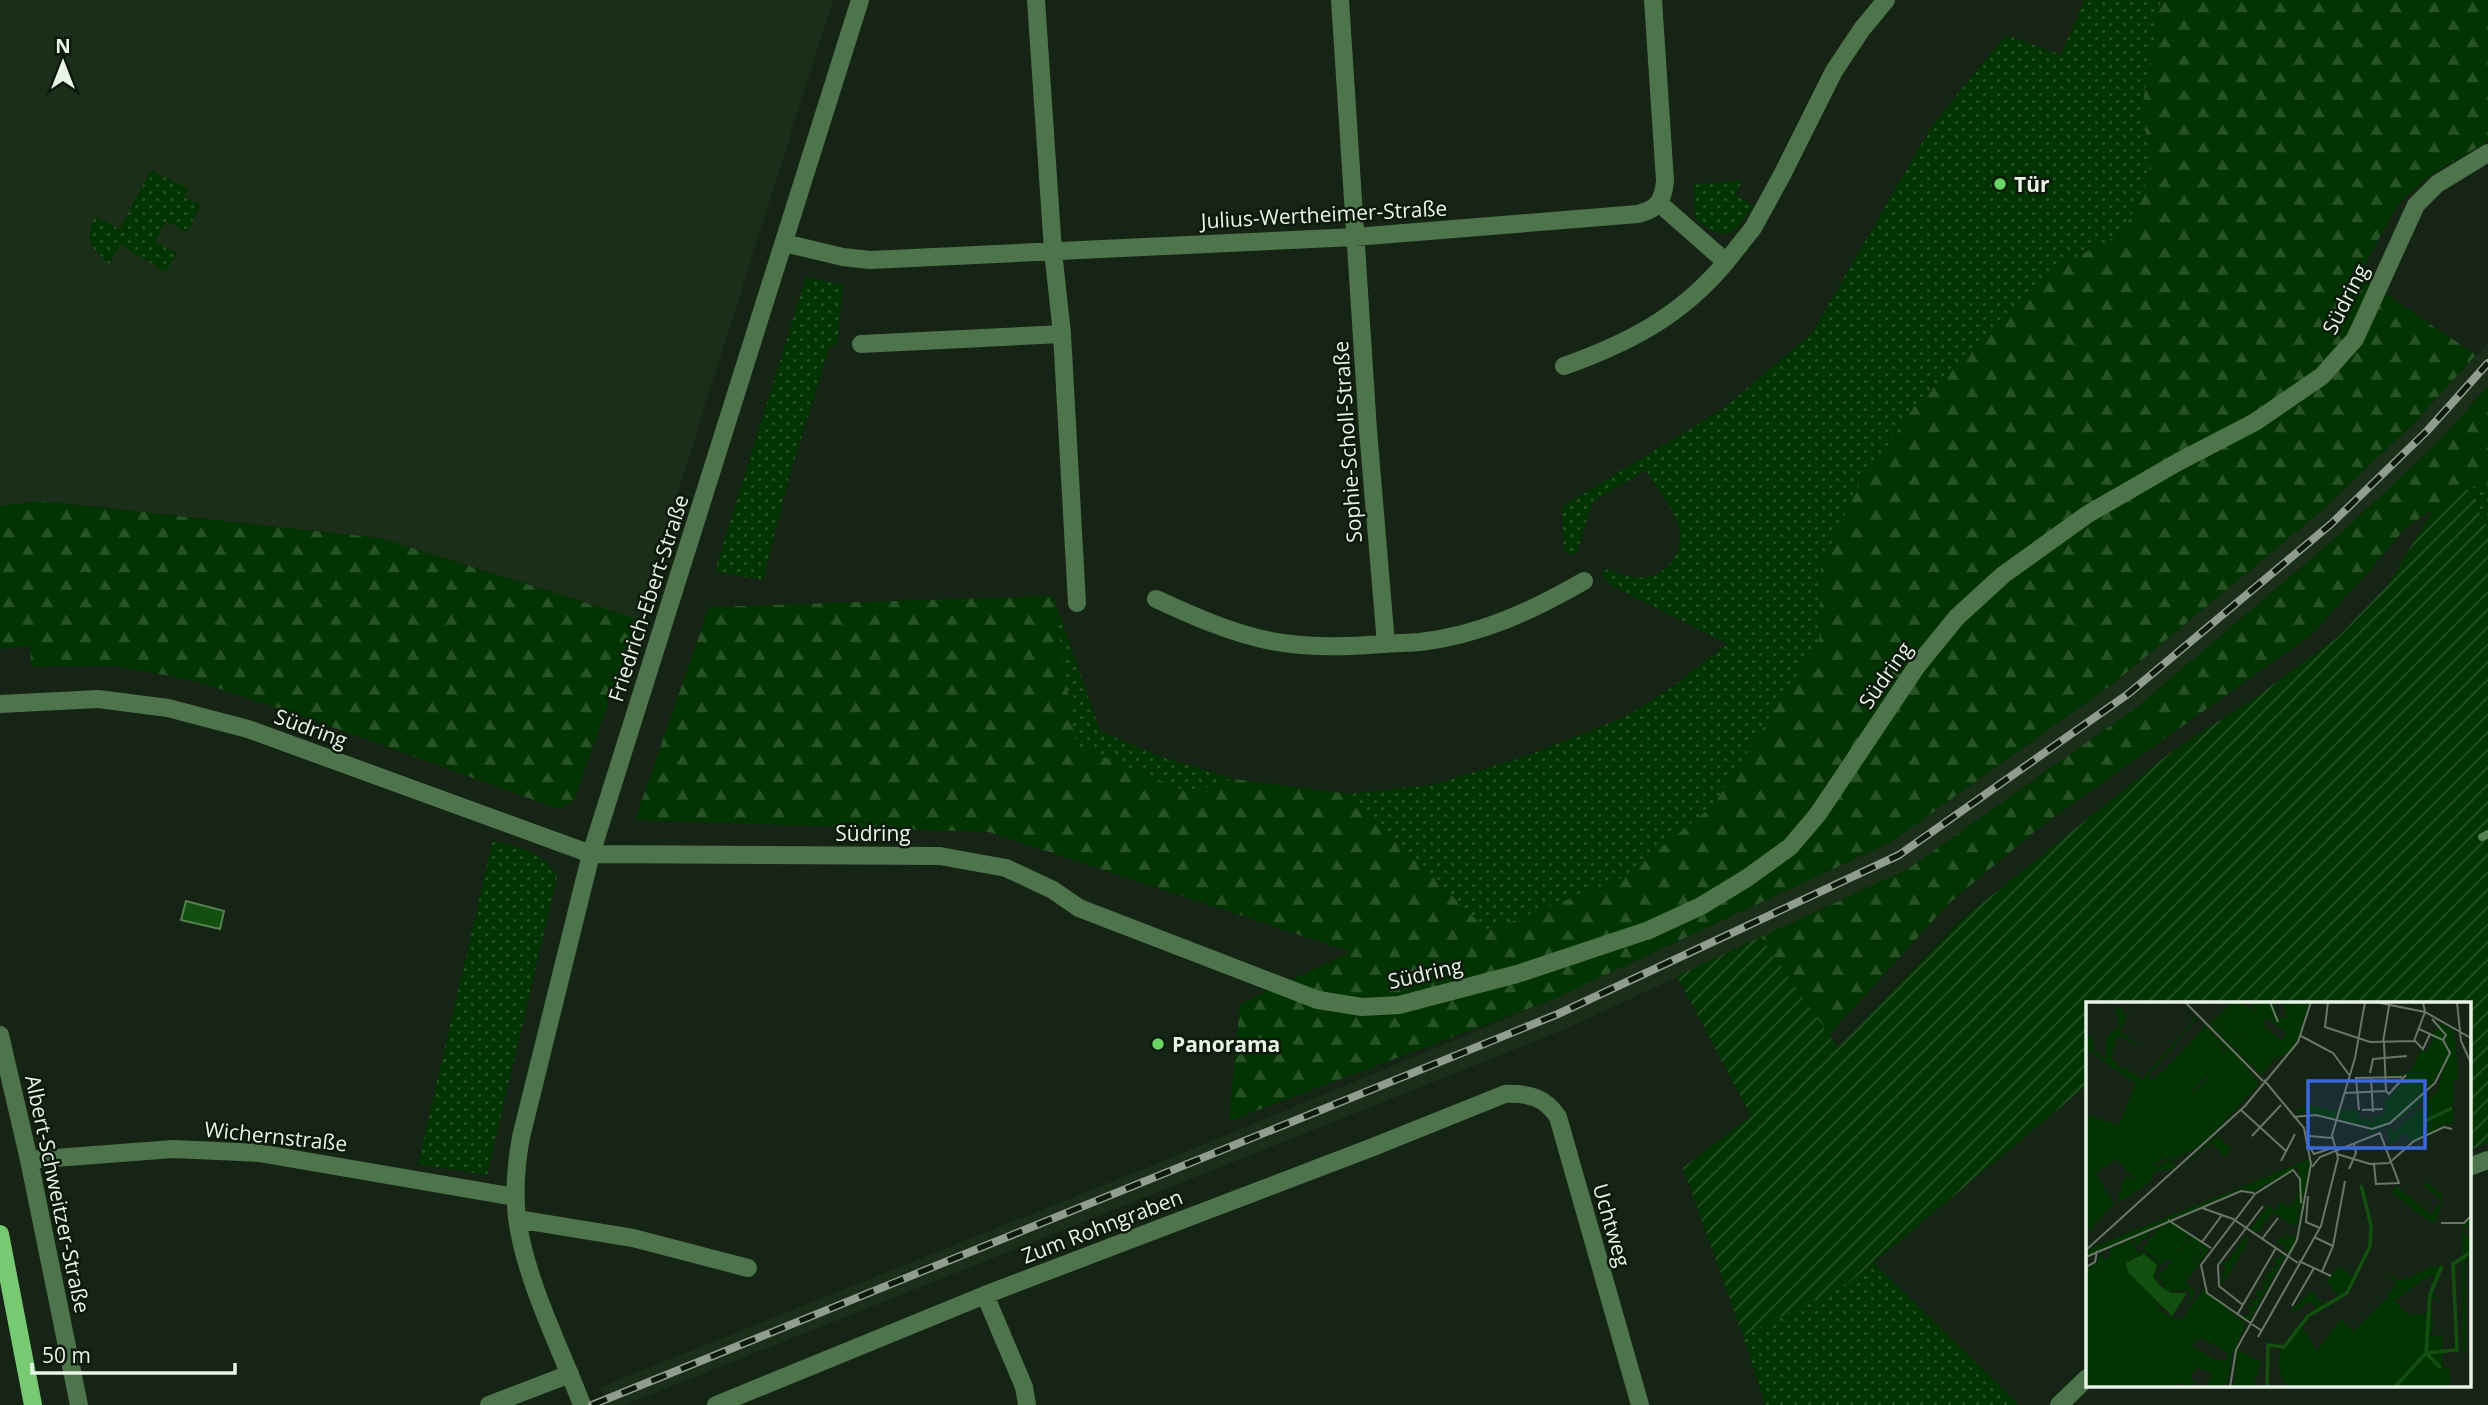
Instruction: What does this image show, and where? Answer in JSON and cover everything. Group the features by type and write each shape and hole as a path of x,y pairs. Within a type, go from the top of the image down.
{"main road":[{"path":"0,1234 33,1405"}],"street":[{"name":"Friedrich-Ebert-Straße","path":"582,1405 527,1263 517,1219 517,1161 521,1138 591,855 860,0"},
{"path":"1035,0 1053,251 1062,334 1077,603"},
{"name":"Sophie-Scholl-Straße","path":"1340,0 1386,644"},
{"path":"1653,0 1665,181 1660,204 1726,262"},
{"path":"1564,366 1605,352 1666,318 1698,294 1726,262 1758,218 1834,71 1885,0"},
{"name":"Südring","path":"0,704 98,699 169,708 248,729 591,855 940,856 1006,868 1053,890 1079,908 1318,1000 1362,1007 1399,1005 1517,974 1649,930 1701,906 1790,847 1818,814 1917,666 1957,617 2003,575 2088,514 2178,462 2255,422 2322,376 2355,339 2416,205 2437,184 2488,153"},
{"name":"Julius-Wertheimer-Straße","path":"784,243 842,257 870,260 1355,237 1638,214 1651,211 1660,204"},
{"path":"861,344 1062,334"},
{"path":"1156,599 1202,620 1269,641 1339,648 1420,642 1487,628 1538,607 1584,581"},
{"name":"Albert-Schweitzer-Straße","path":"0,1035 29,1160 79,1405"},
{"name":"Uchtweg","path":"1505,1094 1522,1093 1538,1097 1550,1106 1558,1117 1640,1405"},
{"name":"Zum Rohngraben","path":"716,1405 985,1295 1505,1094"},
{"name":"Wichernstraße","path":"29,1160 173,1149 259,1153 516,1197"},
{"path":"2470,1167 2488,1160"},
{"path":"517,1219 633,1238 748,1268"},
{"path":"985,1295 1024,1387 1027,1405"},
{"path":"489,1405 570,1374"},
{"path":"2059,1405 2086,1379"}],"shaded area":[{"path":"0,0 833,0 638,619 380,538 41,501 0,506"},
{"path":"2488,343 2488,386 2436,444 2339,535 2137,707 1908,869 1566,1029 625,1405 607,1405 600,1387 1156,1164 1551,1000 1891,842 2115,682 2319,513 2415,422"},
{"path":"186,901 224,911 220,929 181,920"}],"green space":[{"path":"2084,0 2161,0 2143,101 2150,175 2123,233 2050,270 1914,407 1859,486 1821,566 1819,641 1714,805 1623,878 1488,931 1349,794 1432,785 1524,757 1627,716 1669,689 1728,644 1610,585 1602,576 1606,569 1637,578 1656,575 1669,565 1678,551 1679,527 1669,505 1646,470 1593,501 1576,555 1564,552 1562,507 1724,408 1812,333 1933,124 2006,35 2061,55"},
{"path":"2161,0 2488,0 2488,141 2430,175 2398,204 2359,276 2476,355 2415,422 2319,513 2115,682 1891,842 1551,1000 1229,1121 1240,1004 1351,952 989,832 635,820 709,607 1053,596 1076,745 1189,793 1234,779 1349,794 1488,931 1623,878 1714,805 1819,641 1821,566 1859,486 1914,407 2050,270 2123,233 2150,175 2143,101"},
{"path":"151,170 188,188 184,197 201,205 187,232 166,221 155,241 177,253 166,272 120,245 109,264 93,247 90,237 95,216 120,229"},
{"path":"1743,180 1735,195 1753,206 1734,230 1721,234 1695,218 1693,185"},
{"path":"806,277 843,285 837,345 830,346 789,477 763,580 715,571"},
{"path":"2488,386 2488,486 2466,487 2406,527 2311,635 2040,827 1948,904 1829,1035 1761,937 1908,869 2137,707 2339,535 2436,444"},
{"path":"2488,486 2488,529 2466,487"},
{"path":"2466,487 2488,529 2488,1143 2470,1150 2470,1002 2086,1002 2086,1086 1850,1282 1743,1336 1683,1168 1751,1116 1677,976 1761,937 1838,1048 1961,920 2174,750 2259,695 2338,637 2387,586 2434,508"},
{"path":"41,501 380,538 638,619 574,800 559,809 302,716 196,681 117,666 32,667 29,646 0,649 0,506"},
{"path":"1053,596 1100,731 1159,756 1234,779 1189,793 1076,745"},
{"path":"493,840 538,856 557,877 487,1175 418,1164"},
{"path":"1874,1263 2019,1405 1765,1405 1743,1336 1849,1282"}],"waterway":[{"path":"2482,837 2488,834"}],"railway":[{"path":"592,1405 1558,1014 1899,855 2128,694 2331,524 2427,431 2488,363"}],"place":[{"name":"Tür","path":"2000,184"},
{"name":"Panorama","path":"1158,1044"}]}
